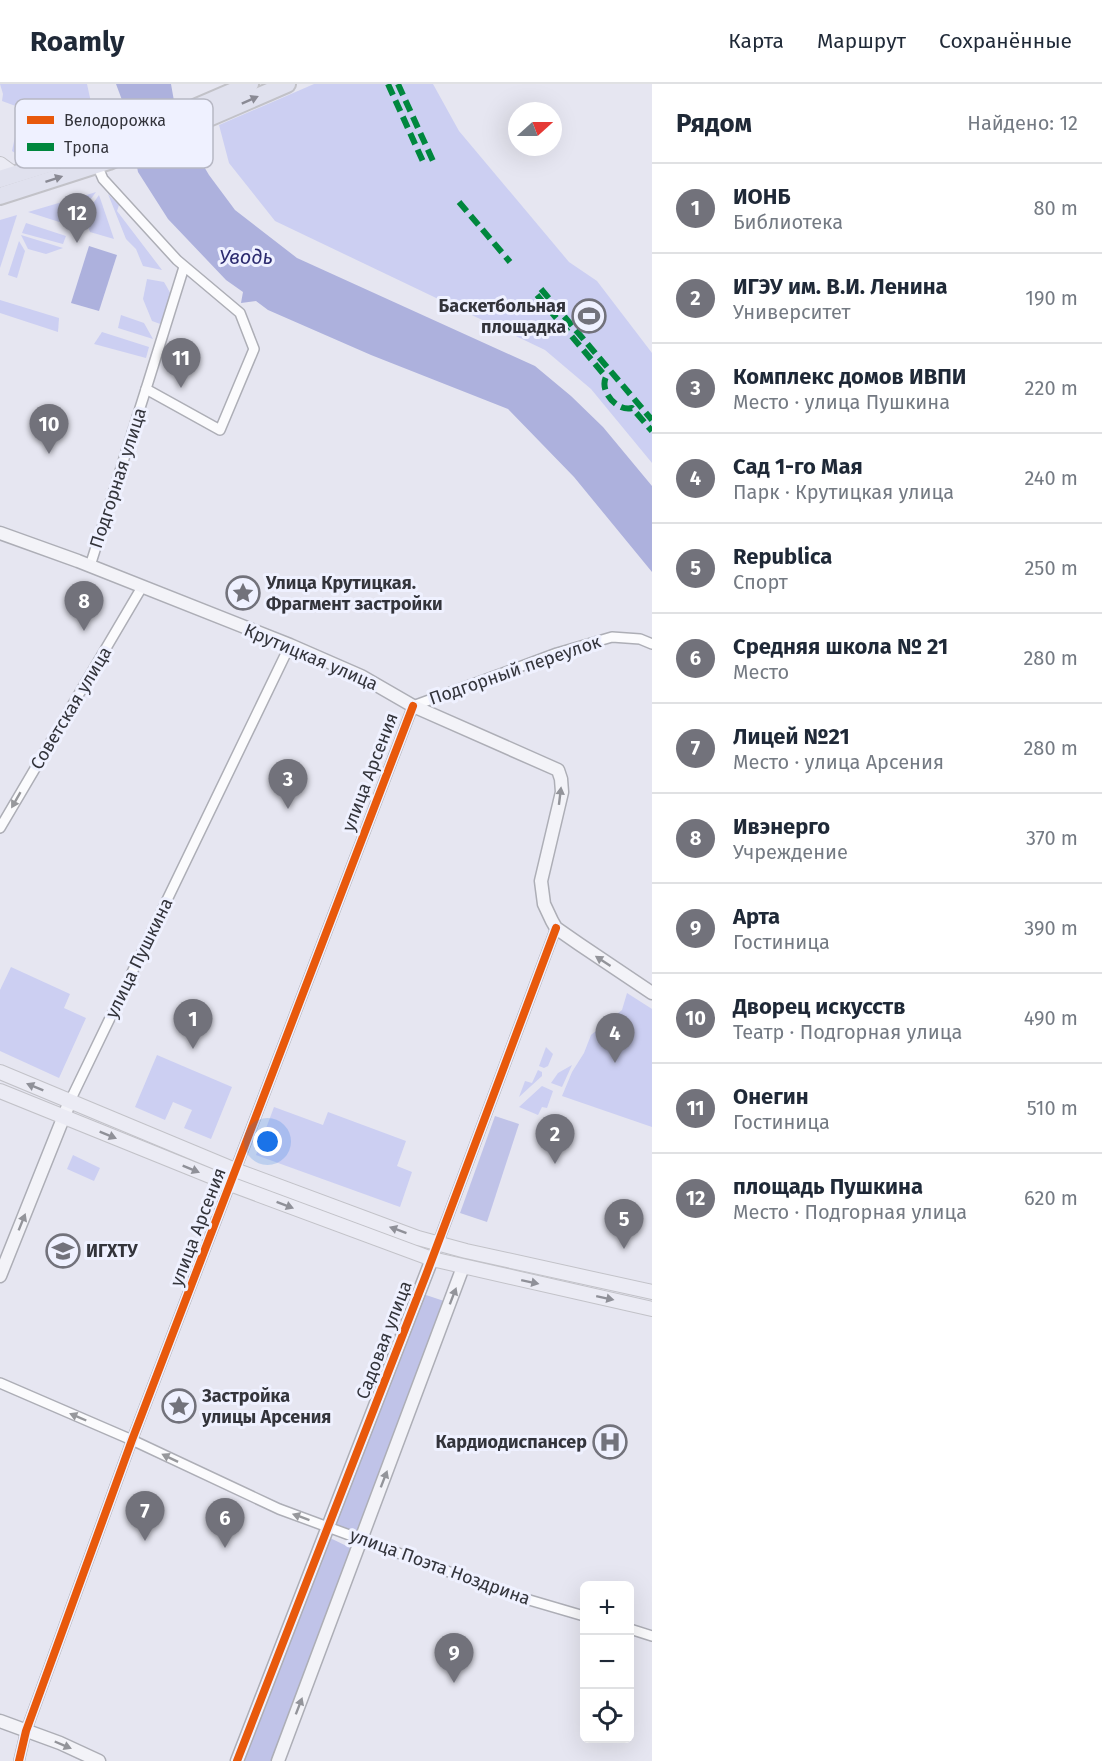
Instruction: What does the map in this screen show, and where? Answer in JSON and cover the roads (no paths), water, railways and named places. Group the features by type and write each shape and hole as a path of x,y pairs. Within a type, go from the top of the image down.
{"highway":[{"path":"213,108 250,84"},
{"path":"213,109 287,84"},
{"path":"8,177 51,168"},
{"path":"0,196 75,168"}],"main road":[{"path":"0,164 8,177"},
{"path":"0,1072 235,1170 437,1244 652,1292"},
{"path":"0,1091 230,1184 432,1259 652,1309"}],"street":[{"name":"Подгорная улица","path":"104,168 103,179 184,267 240,314 254,349 220,430 146,389"},
{"name":"Подгорная улица","path":"90,566 184,267"},
{"name":"Крутицкая улица","path":"0,533 290,645 361,676 412,706 558,770 561,778 561,796 542,880 544,904 556,928"},
{"name":"Советская улица","path":"0,828 142,587"},
{"name":"Подгорный переулок","path":"412,706 557,653 612,637 640,639 652,644"},
{"name":"улица Пушкина","path":"0,1276 70,1101 290,645"},
{"name":"улица Арсения","path":"19,1761 26,1731 132,1440 412,706"},
{"path":"556,928 652,993"},
{"name":"Садовая улица","path":"237,1761 432,1259 556,928"},
{"path":"278,1761 463,1267"},
{"name":"улица Поэта Ноздрина","path":"0,1383 132,1440 279,1509 509,1594 580,1615"},
{"path":"634,1630 652,1636"},
{"path":"0,1721 99,1761"}],"water":[{"name":"Уводь","path":"116,84 171,84 174,99 122,99"},
{"name":"Уводь","path":"137,168 205,168 235,210 297,258 535,366 603,427 652,486 652,572 574,477 508,409 371,355 268,310 256,301 241,303 243,292 226,280 168,219"},
{"path":"89,246 117,255 99,311 71,303"}],"place":[{"name":"площадь Пушкина","path":"77,243"},
{"name":"Баскетбольная площадка","path":"589,316"},
{"name":"Онегин","path":"181,388"},
{"name":"Дворец искусств","path":"49,454"},
{"name":"Улица Крутицкая. Фрагмент застройки","path":"243,593"},
{"name":"Ивэнерго","path":"84,631"},
{"name":"Комплекс домов ИВПИ","path":"288,809"},
{"name":"ИОНБ","path":"193,1049"},
{"name":"Сад 1-го Мая","path":"615,1063"},
{"name":"ИГЭУ им. В.И. Ленина","path":"555,1164"},
{"name":"Republica","path":"624,1249"},
{"name":"ИГХТУ","path":"63,1251"},
{"name":"Застройка улицы Арсения","path":"179,1406"},
{"name":"Кардиодиспансер","path":"610,1442"},
{"name":"Лицей №21","path":"145,1541"},
{"name":"Средняя школа № 21","path":"225,1548"},
{"name":"Арта","path":"454,1683"}]}
